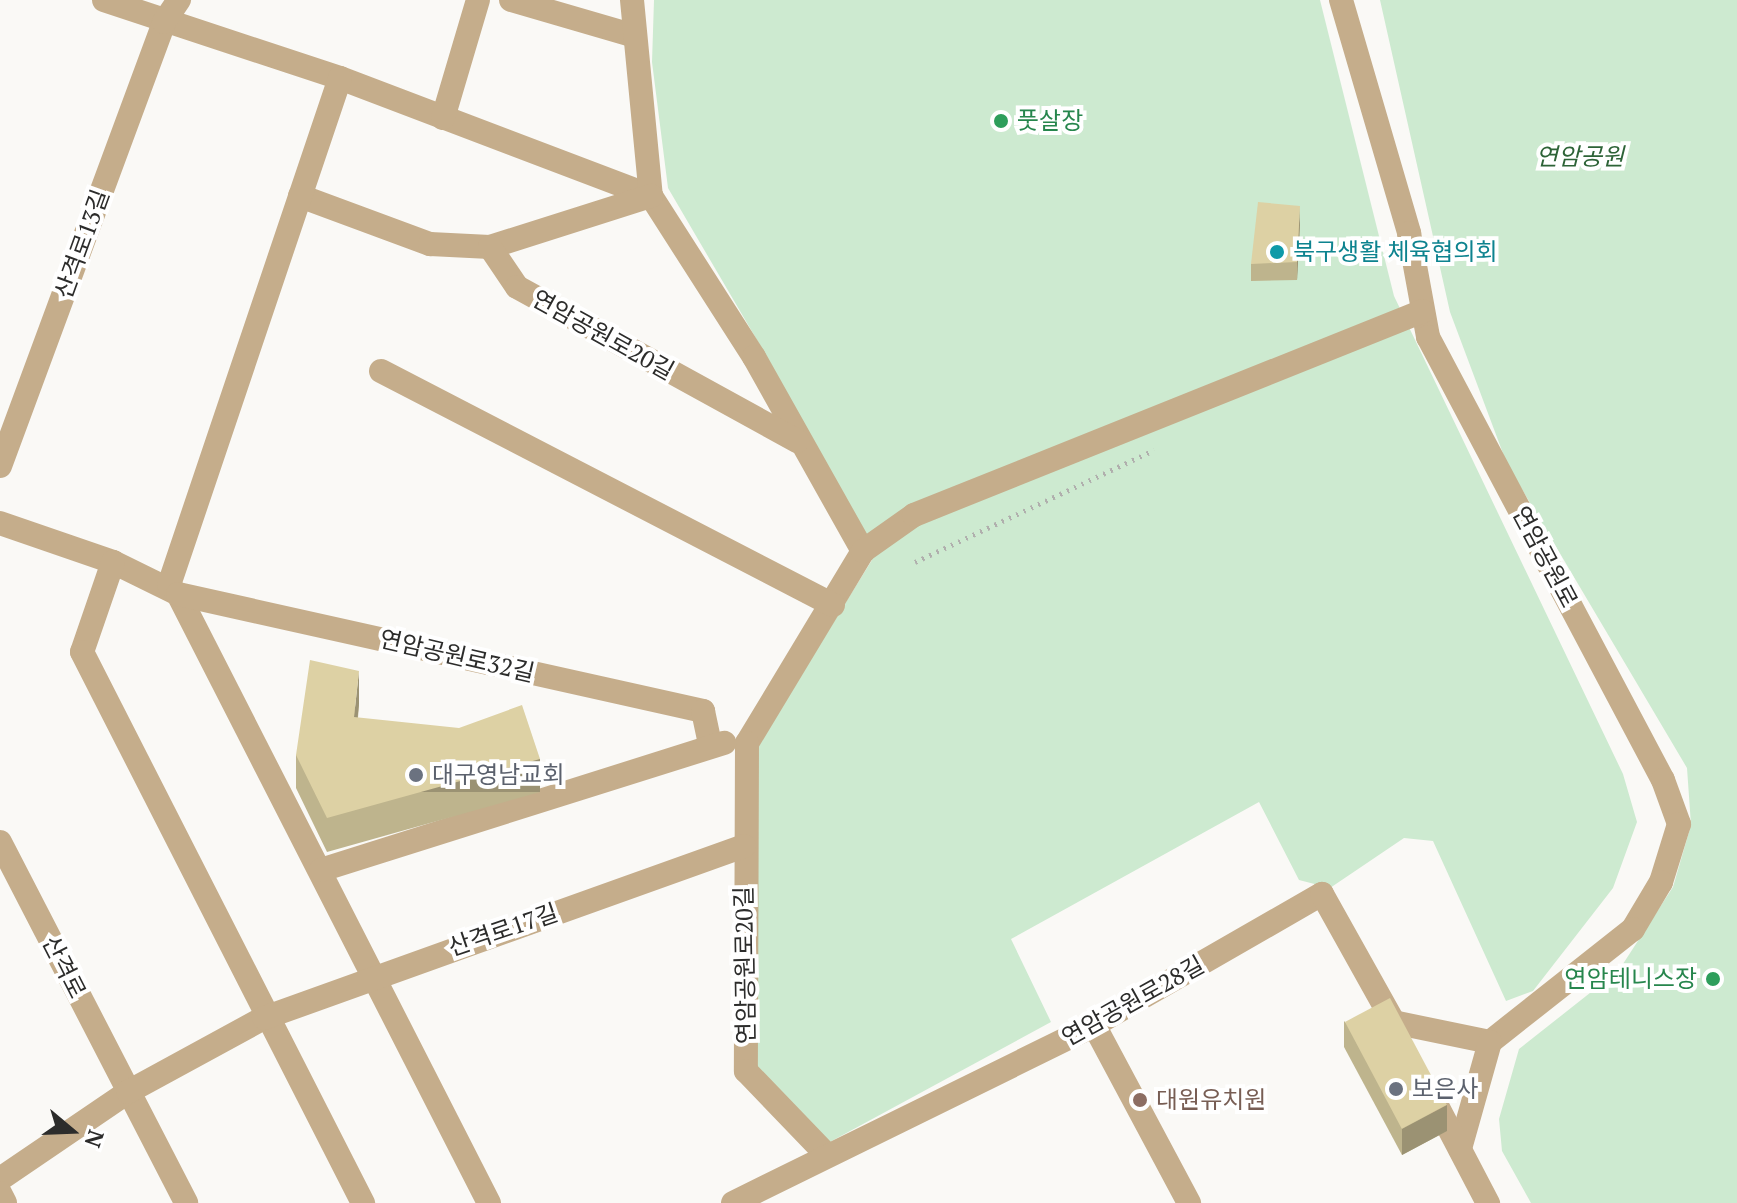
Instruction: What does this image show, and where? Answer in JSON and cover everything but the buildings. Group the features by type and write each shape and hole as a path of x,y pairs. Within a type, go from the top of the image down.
{"street":[{"path":"104,0 340,78 651,196"},
{"name":"산격로13길","path":"0,466 164,22 179,0"},
{"path":"443,118 478,0"},
{"path":"511,0 635,36"},
{"path":"632,0 651,196 754,357 797,441 863,551"},
{"name":"연암공원로","path":"1341,0 1409,233 1428,337 1663,780 1679,824 1661,882 1633,929 1490,1042"},
{"path":"340,78 173,589 321,870 367,977 489,1203"},
{"path":"300,196 430,244 490,247 651,196"},
{"name":"연암공원로20길","path":"490,247 517,287 797,441"},
{"path":"321,870 710,744 747,743 863,551 914,515 1423,311"},
{"path":"381,371 833,605"},
{"name":"연암공원로32길","path":"0,523 113,562 173,589 703,711 710,744"},
{"path":"113,562 82,652 264,1018 363,1203"},
{"name":"연암공원로20길","path":"747,743 744,846 746,1071 826,1154"},
{"name":"산격로","path":"0,842 186,1203"},
{"name":"산격로17길","path":"128,1092 264,1018 367,977 744,846"},
{"name":"연암공원로28길","path":"733,1203 826,1154 1094,1025 1322,894 1460,1149"},
{"path":"1393,1022 1490,1042 1460,1149 1488,1203"},
{"path":"1094,1025 1189,1203"},
{"path":"0,1179 128,1092"},
{"path":"0,1193 5,1203"}],"path":[{"path":"915,562 1164,445"}],"green space":[{"path":"654,0 1320,0 1394,296 1623,774 1637,822 1613,888 1533,991 1506,1001 1433,841 1404,838 1330,888 1299,880 1259,802 1011,939 1051,1022 828,1143 755,1065 756,747 872,560 771,364 668,188 652,62"},
{"name":"연암공원","path":"1380,0 1737,0 1737,1203 1531,1203 1502,1151 1499,1119 1519,1049 1619,970 1673,887 1691,825 1687,768 1507,464 1450,312"}],"place":[{"name":"풋살장","path":"1001,121"},
{"name":"북구생활 체육협의회","path":"1277,252"},
{"name":"대구영남교회","path":"416,775"},
{"name":"연암테니스장","path":"1713,979"},
{"name":"보은사","path":"1396,1089"},
{"name":"대원유치원","path":"1140,1100"}]}
